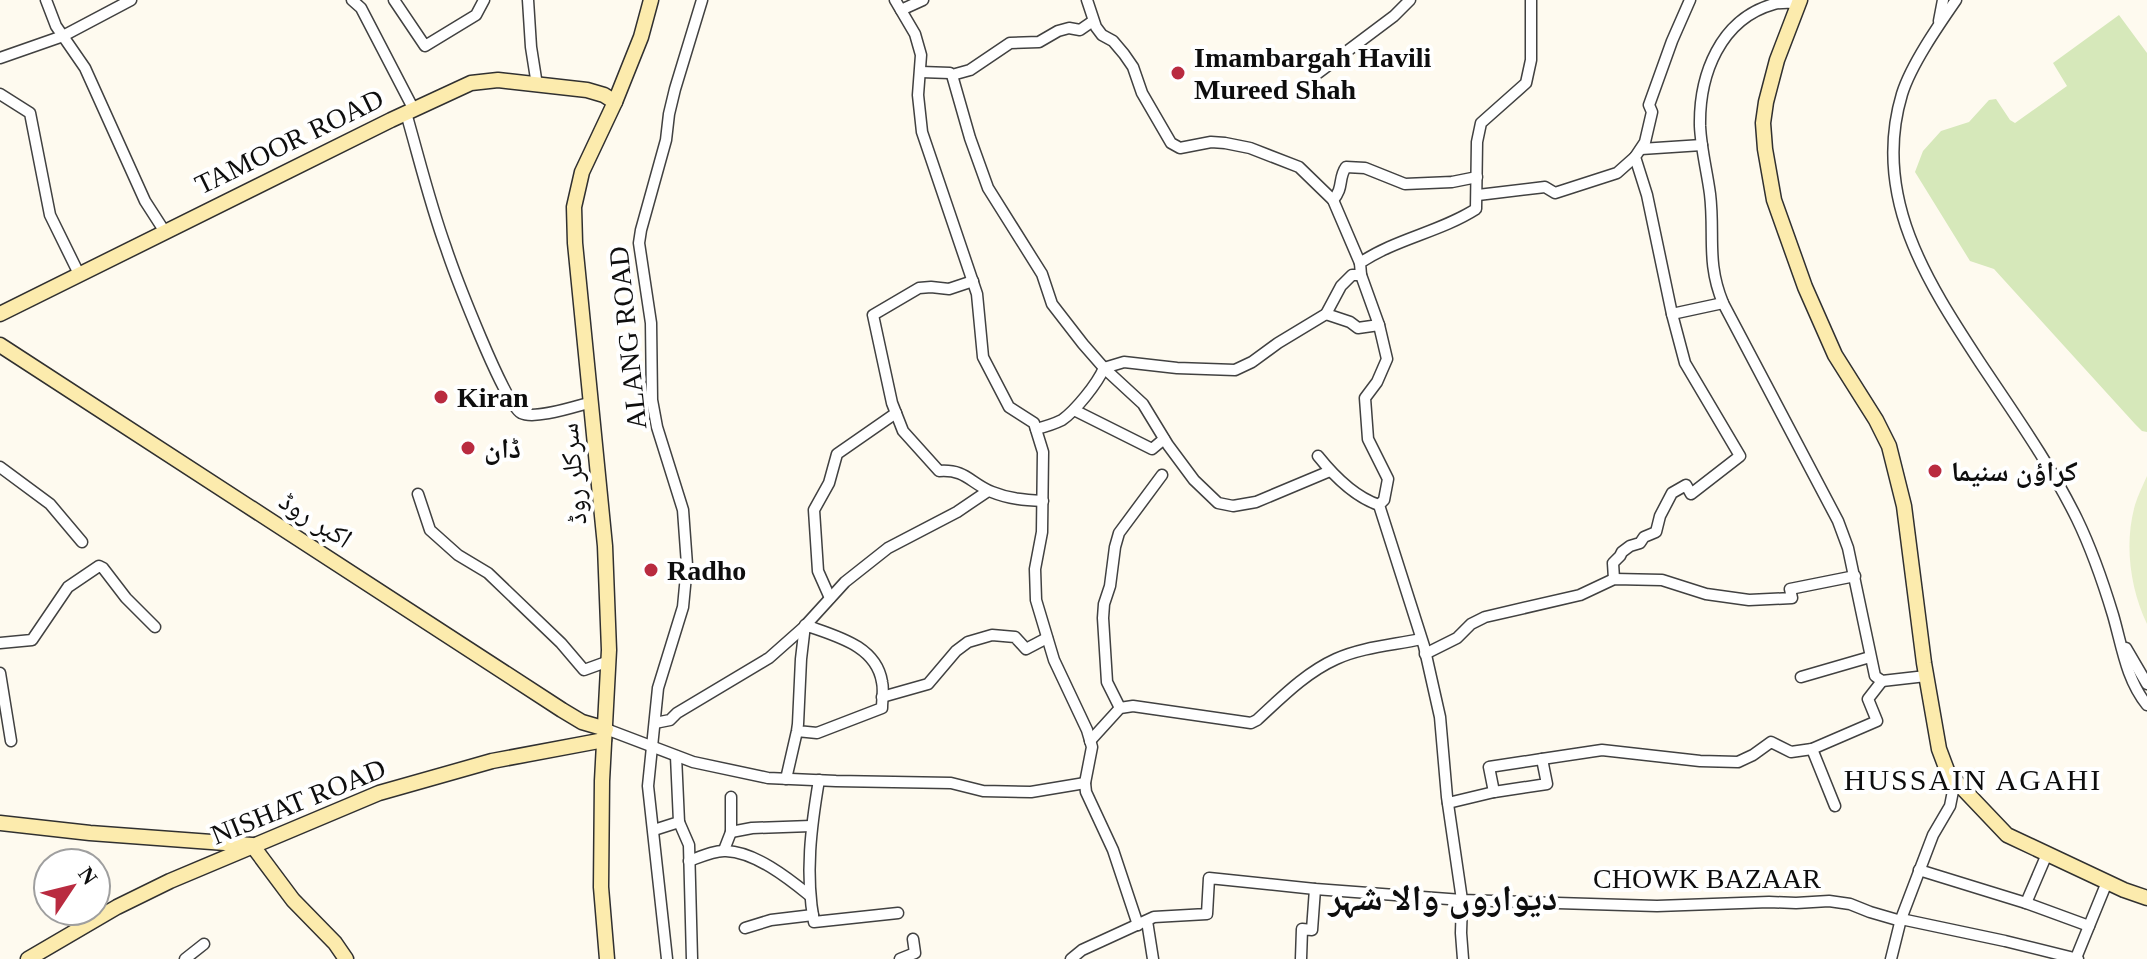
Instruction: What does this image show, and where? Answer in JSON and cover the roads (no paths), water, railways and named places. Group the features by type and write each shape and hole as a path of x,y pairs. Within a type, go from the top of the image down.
{"main road":[{"name":"سرکلر روڈ","path":"607,959 601,887 609,661 605,546 574,207 582,172 615,102 641,37 651,0"},
{"path":"1799,2 1777,60 1766,102 1763,123 1772,187 1805,287 1835,355 1889,446 1904,506 1926,676 1939,749 1948,773 2007,835 2147,898"},
{"name":"TAMOOR ROAD","path":"0,314 471,83 498,80 587,90 615,102"},
{"name":"اکبر روڈ","path":"0,345 605,735"},
{"name":"NISHAT ROAD","path":"28,959 117,907 170,881 393,789 492,761 605,735"},
{"path":"0,823 252,845 293,900 335,943 346,959"}],"street":[{"path":"46,0 56,26 85,68 145,201 165,232"},
{"path":"0,58 63,36 131,0"},
{"path":"352,0 361,8 410,112 446,248 514,409 523,415 533,416 592,402"},
{"path":"394,0 425,46 476,15 484,0"},
{"path":"528,0 537,85"},
{"name":"ALANG ROAD","path":"667,959 648,786 658,688 683,607 687,565 683,510 657,427 652,400 651,323 639,243 666,140 675,89 702,0"},
{"path":"895,0 915,34 921,55 918,95 922,132 977,294 983,357 1009,407 1034,423 1043,452 1042,532 1034,574 1036,600 1054,660 1092,747 1086,792 1146,921 1153,959"},
{"path":"901,10 923,0"},
{"path":"1087,0 1093,21 1102,35 1113,41 1133,67 1142,93 1171,143 1180,148 1211,142 1250,148 1299,167 1333,200 1360,269 1387,359 1377,382 1365,398 1368,439 1388,479 1384,500 1379,505"},
{"path":"1318,73 1394,16 1410,0"},
{"path":"1104,368 1124,362 1235,370 1326,314 1341,286 1382,250 1461,219 1476,209 1477,142 1481,123 1526,83 1531,60 1531,0"},
{"path":"1478,195 1545,187 1555,193 1617,173 1645,142 1651,127 1649,105 1690,0"},
{"path":"1939,23 1943,0"},
{"path":"1956,0 1939,23 1911,74 1898,113 1895,160 1907,230 1936,293 2068,502 2099,570 2129,676 2147,705"},
{"path":"1799,2 1775,3 1746,17 1725,35 1710,61 1700,114 1710,196 1713,273 1723,303 1838,521 1855,576 1875,676 1882,681 1926,676"},
{"path":"921,72 952,75 970,70 1010,43 1039,42 1058,31 1069,28 1080,30 1093,21"},
{"path":"952,75 970,138 992,196 1042,274 1052,304 1104,368 1143,404 1194,480 1218,503 1233,506 1256,502 1330,471"},
{"path":"0,94 30,113 50,215 79,274"},
{"path":"1638,153 1702,145"},
{"path":"1614,579 1613,563 1630,546 1656,532 1672,493 1686,485 1691,494 1740,456 1685,363 1638,153"},
{"path":"1333,200 1341,189 1346,167 1365,168 1405,184 1452,182 1477,177"},
{"path":"973,281 949,289 919,288 873,315 892,403 903,431 939,471 952,470 963,474 988,491 1016,500 1043,501"},
{"path":"1672,314 1723,303"},
{"path":"1326,314 1358,328 1379,325"},
{"path":"1036,429 1060,421 1074,410 1104,368"},
{"path":"1074,410 1152,449 1164,439"},
{"path":"830,598 818,571 814,510 829,483 837,454 896,413"},
{"path":"1318,456 1330,471 1365,501 1379,505"},
{"path":"0,467 50,504 82,542"},
{"path":"1120,708 1107,682 1104,604 1119,533 1162,475"},
{"path":"655,723 670,720 769,658 845,582 888,548 957,512 988,491"},
{"path":"418,494 430,530 458,555 488,573 561,643 584,670 609,661"},
{"path":"1379,505 1421,639 1440,717 1462,900 1463,959"},
{"path":"0,643 32,640 68,587 99,566 155,627"},
{"path":"1425,654 1457,638 1471,624 1485,617 1580,595 1614,579 1662,580 1706,594 1749,600 1792,598 1790,589 1855,576"},
{"path":"797,731 817,733 882,708 883,684 879,671 856,644 805,625"},
{"path":"786,779 797,731 805,625"},
{"path":"2117,632 2147,684"},
{"path":"882,697 928,684 956,651 968,642 992,635 1015,637 1026,649 1047,638"},
{"path":"1090,741 1120,708 1133,706 1251,723 1307,675 1335,659 1421,639"},
{"path":"1801,677 1870,657"},
{"path":"0,673 11,741"},
{"path":"1494,792 1489,767 1602,750 1738,762 1771,742 1791,752 1812,749 1877,721 1868,699 1882,681"},
{"path":"605,735 653,747 693,762 768,778 951,783 983,791 1031,792 1085,783"},
{"path":"1812,749 1835,806"},
{"path":"676,756 679,822 689,845 692,959"},
{"path":"1448,803 1547,784 1542,759"},
{"path":"819,780 811,826 809,895 814,922 898,913"},
{"path":"1891,959 1901,920 1933,835 1950,806 1955,781"},
{"path":"724,850 731,832 731,797"},
{"path":"654,830 679,822"},
{"path":"731,832 752,828 811,826"},
{"path":"689,861 724,850 738,853 770,865 809,895"},
{"path":"2026,903 2047,854"},
{"path":"1919,870 2089,926"},
{"name":"CHOWK BAZAAR","path":"1146,921 1207,914 1209,878 1462,900 1657,906 1829,901 2056,956 2077,958"},
{"path":"2077,958 2107,882"},
{"path":"1301,959 1302,929 1312,930 1315,889"},
{"path":"745,928 771,920 813,915"},
{"path":"1071,959 1082,950 1146,921"},
{"path":"900,959 915,953 913,939"},
{"path":"185,959 204,944"}],"place":[{"name":"Imambargah Havili Mureed Shah","path":"1178,73"},
{"name":"Kiran","path":"441,397"},
{"name":"ڈان","path":"468,448"},
{"name":"کراؤن سنیما","path":"1935,471"},
{"name":"Radho","path":"651,570"}],"district":[{"name":"HUSSAIN AGAHI","path":"1973,780"},
{"name":"دیواروں والا شہر","path":"1443,897"}]}
